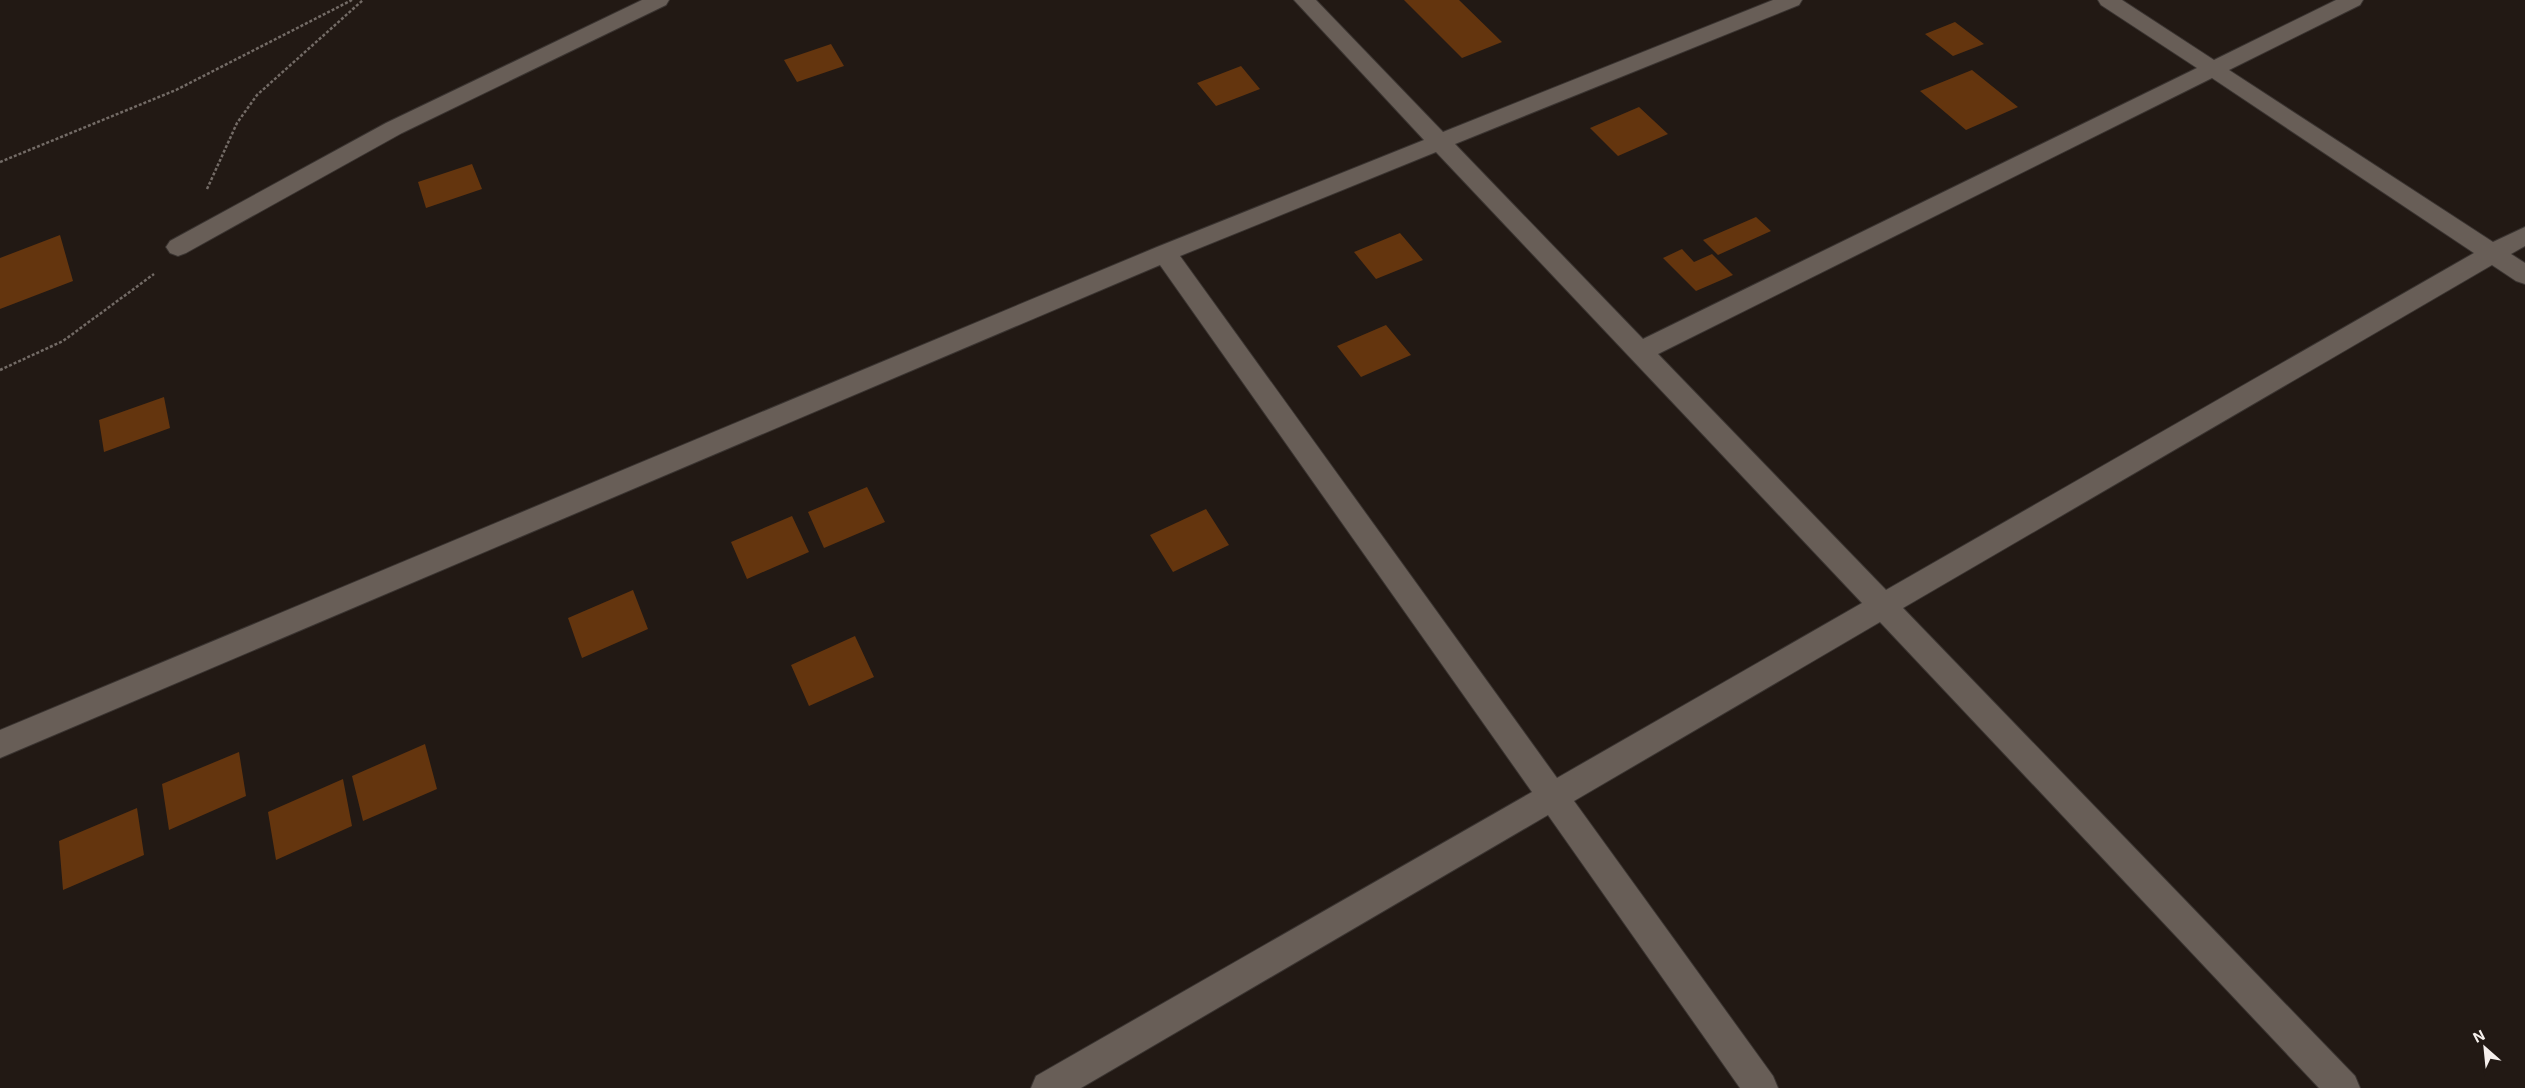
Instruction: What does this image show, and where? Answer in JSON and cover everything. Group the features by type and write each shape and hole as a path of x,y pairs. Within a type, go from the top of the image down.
{"street":[{"path":"178,247 394,128 659,0"},
{"path":"1304,0 2343,1088"},
{"path":"0,744 1165,254 1792,0"},
{"path":"2108,0 2525,275"},
{"path":"1640,352 2353,0"},
{"path":"1048,1088 2525,235"},
{"path":"1165,254 1761,1088"}],"path":[{"path":"0,162 176,90 352,0"}],"building":[{"path":"1404,0 1459,0 1502,42 1462,58"},
{"path":"1955,22 1984,44 1953,56 1925,34"},
{"path":"831,44 844,66 797,82 784,60"},
{"path":"1241,66 1260,89 1216,106 1197,83"},
{"path":"1972,70 2018,107 1966,130 1920,91"},
{"path":"1639,107 1668,134 1618,156 1590,128"},
{"path":"472,164 482,189 426,208 418,182"},
{"path":"1756,217 1771,231 1718,255 1703,240"},
{"path":"1400,233 1423,260 1376,279 1354,252"},
{"path":"60,235 73,281 0,309 0,258"},
{"path":"1682,249 1694,262 1712,254 1733,275 1696,291 1663,258"},
{"path":"1386,325 1411,355 1361,377 1337,346"},
{"path":"164,397 170,428 104,452 99,420"},
{"path":"867,487 885,522 824,548 808,512"},
{"path":"1206,509 1229,545 1173,572 1150,535"},
{"path":"792,516 809,552 747,579 731,542"},
{"path":"633,590 648,629 582,658 568,618"},
{"path":"855,636 874,677 809,706 791,665"},
{"path":"425,744 437,789 363,821 352,776"},
{"path":"239,752 246,796 169,830 162,784"},
{"path":"343,779 352,826 276,860 268,812"},
{"path":"137,808 144,855 63,890 59,841"}]}
